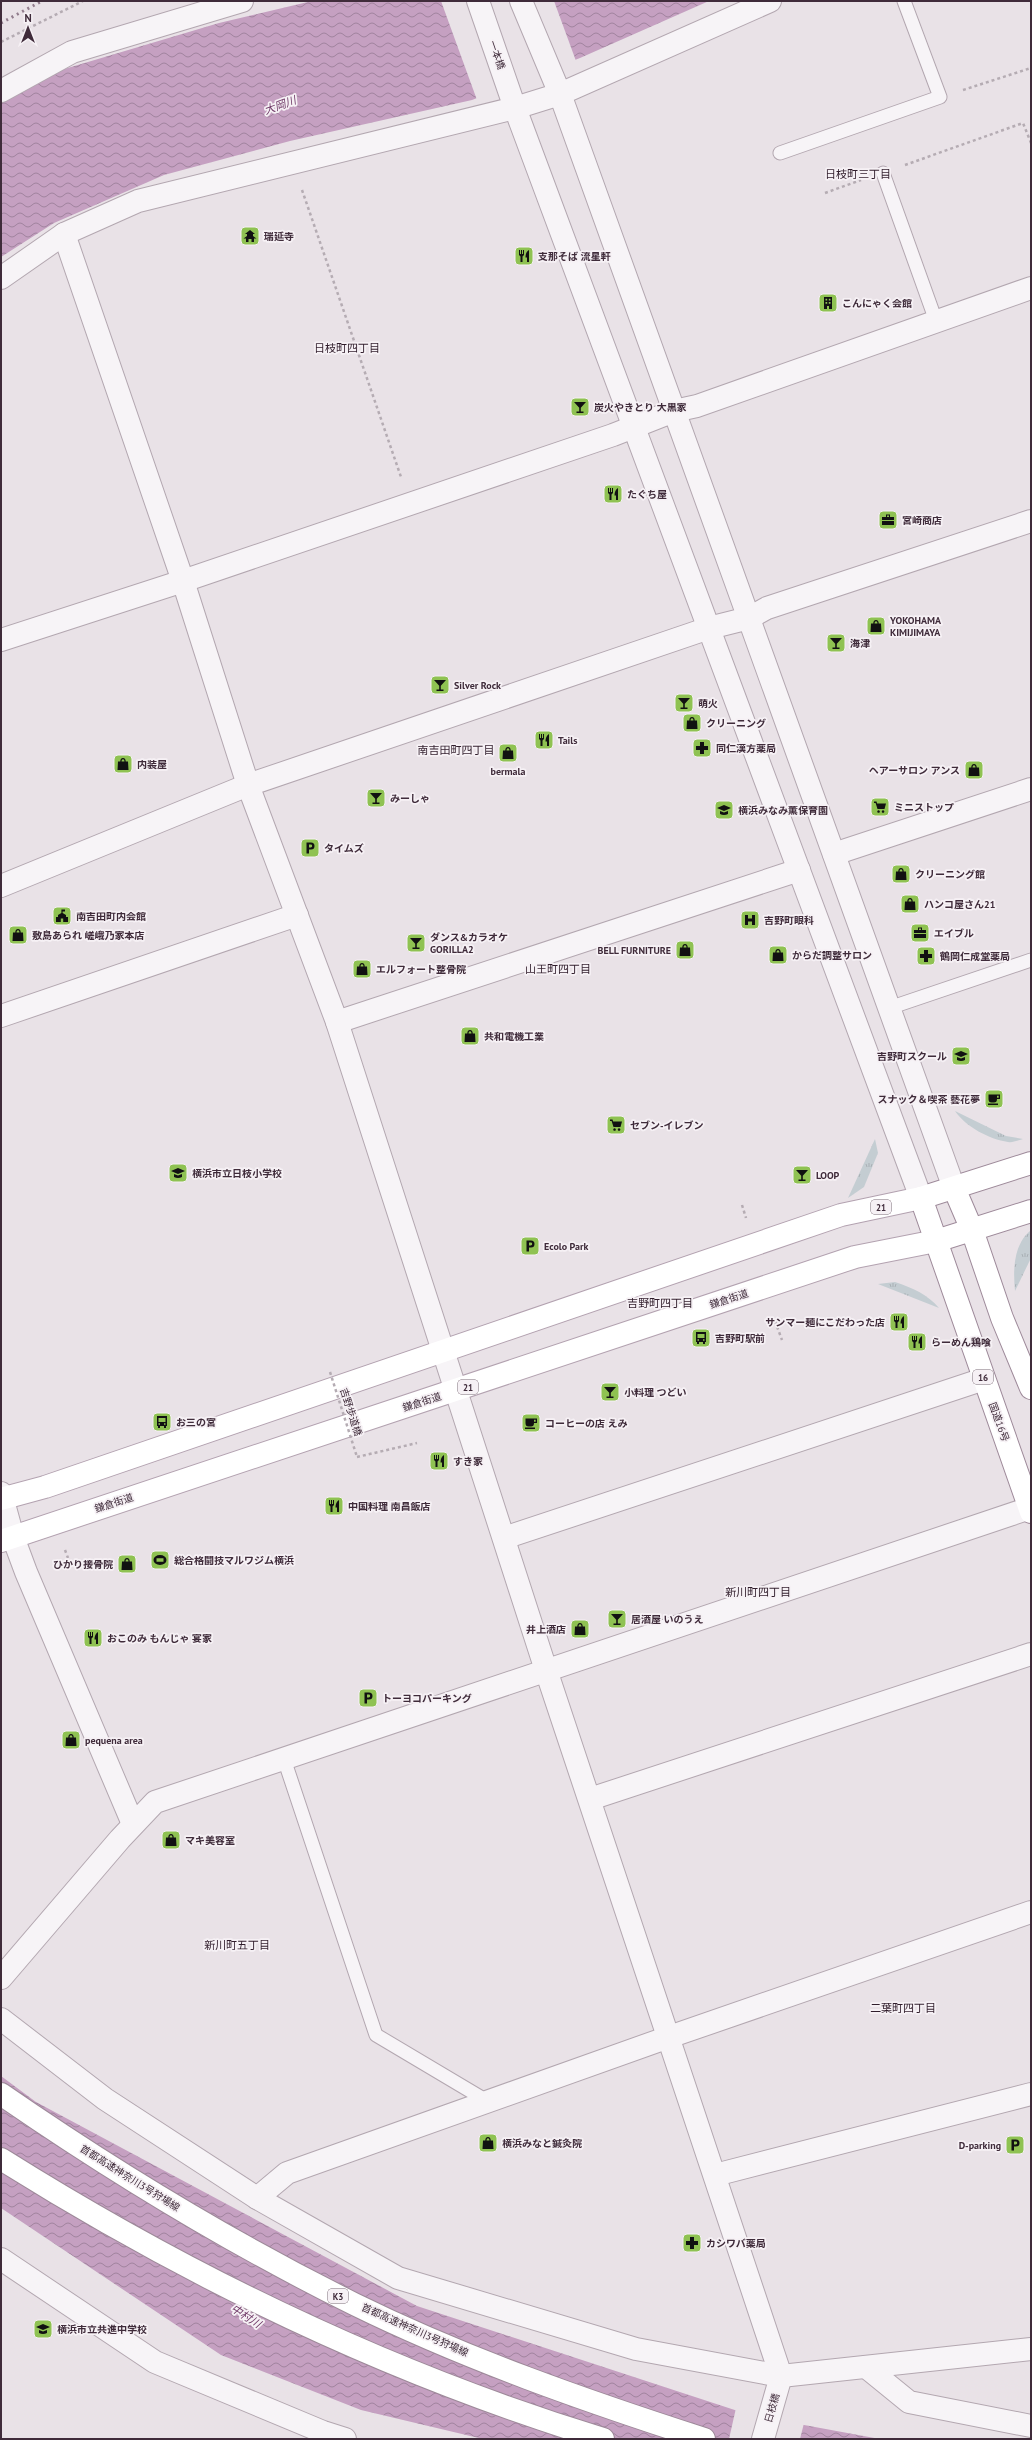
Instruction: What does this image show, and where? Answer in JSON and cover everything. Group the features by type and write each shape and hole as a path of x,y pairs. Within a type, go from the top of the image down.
{"main road":[{"path":"921,1198 1031,1162"},
{"path":"954,1188 972,1230 1002,1318 1031,1388"},
{"name":"国道16号","path":"921,1198 1030,1510"},
{"name":"21","path":"2,1497 45,1487 841,1216 921,1198"},
{"path":"936,1241 1031,1211"},
{"name":"鎌倉街道","path":"7,1539 855,1257 936,1241"},
{"path":"1,2091 40,2121"},
{"name":"首都高速神奈川3号狩場線","path":"1,2094 40,2121 145,2188 243,2246 356,2305 496,2366 623,2413 704,2439"},
{"path":"1,2159 159,2252 284,2316 453,2388 603,2439"}],"street":[{"path":"1,90 72,52 242,1"},
{"name":"一本橋","path":"478,1 515,108 921,1198"},
{"path":"521,1 560,94 954,1188"},
{"path":"1,278 64,234 138,201 515,108 560,94 770,1"},
{"path":"64,234 183,581 248,785 337,1022 546,1670 670,2037 781,2376"},
{"path":"1,640 183,581 634,428 674,411 697,406 1031,288"},
{"path":"1,886 248,785 709,628 749,618 767,608 1031,522"},
{"path":"834,854 1031,789"},
{"path":"337,1022 799,870"},
{"path":"1,1016 297,915"},
{"path":"504,1538 984,1379"},
{"path":"2,1497 7,1539 133,1824"},
{"path":"1,1978 133,1824 155,1802 546,1670 1030,1510"},
{"path":"590,1799 1031,1654"},
{"path":"257,2198 287,2173 487,2101 1031,1912"},
{"path":"1,2020 105,2099 257,2198 398,2278 636,2349 781,2376 1031,2349"},
{"path":"715,2175 1031,2094"},
{"path":"1,2259 156,2362 323,2432 344,2439"},
{"path":"866,2367 909,2402 1031,2426"},
{"name":"日枝橋","path":"763,2439 781,2376"}],"lane":[{"path":"780,153 940,97 904,1"},
{"path":"883,173 936,321"},
{"path":"890,1008 1031,960"},
{"path":"284,1759 376,2035 487,2101"}],"path":[{"path":"1,42 83,1"},
{"path":"940,97 1031,68"},
{"path":"826,193 1023,123 1031,143"},
{"path":"292,163 410,504"},
{"path":"742,1205 748,1223"},
{"path":"775,1321 782,1340"},
{"name":"吉野歩道橋","path":"330,1372 358,1457 417,1443"}],"green space":[{"path":"955,1111 1006,1136 1023,1139 1008,1142 993,1138 972,1127"},
{"path":"875,1139 878,1153 864,1187 848,1198"},
{"path":"1031,1230 1031,1258 1015,1291 1014,1266 1018,1250 1025,1236"},
{"path":"895,1282 919,1292 930,1299 939,1308 878,1284"}],"water":[{"name":"大岡川","path":"312,1 709,1 580,58 472,100 290,141 164,175 54,223 1,257 1,102 61,70 219,23"},
{"name":"中村川","path":"1,2076 36,2102 417,2306 750,2415 880,2439 483,2439 361,2410 221,2355 1,2208"}],"pier":[{"path":"441,1 554,1 576,61 477,100"},
{"path":"736,2408 804,2423 800,2439 729,2439"}],"railway":[{"path":"1,23 42,1"}],"place":[{"name":"瑞延寺","path":"250,236"},
{"name":"支那そば 流星軒","path":"524,256"},
{"name":"こんにゃく会館","path":"828,303"},
{"name":"炭火やきとり 大黒家","path":"580,407"},
{"name":"たぐち屋","path":"613,494"},
{"name":"宮崎商店","path":"888,520"},
{"name":"YOKOHAMA KIMIJIMAYA","path":"876,626"},
{"name":"海津","path":"836,643"},
{"name":"Silver Rock","path":"440,685"},
{"name":"萌火","path":"684,703"},
{"name":"クリーニング","path":"692,723"},
{"name":"Tails","path":"544,740"},
{"name":"同仁漢方薬局","path":"702,748"},
{"name":"bermala","path":"508,753"},
{"name":"内装屋","path":"123,764"},
{"name":"ヘアーサロン アンス","path":"974,770"},
{"name":"みーしゃ","path":"376,798"},
{"name":"ミニストップ","path":"880,807"},
{"name":"横浜みなみ薫保育園","path":"724,810"},
{"name":"タイムズ","path":"310,848"},
{"name":"クリーニング館","path":"901,874"},
{"name":"ハンコ屋さん21","path":"910,904"},
{"name":"南吉田町内会館","path":"62,916"},
{"name":"吉野町眼科","path":"750,920"},
{"name":"エイブル","path":"920,933"},
{"name":"敷島あられ 嵯峨乃家本店","path":"18,935"},
{"name":"ダンス&カラオケ GORILLA2","path":"416,943"},
{"name":"BELL FURNITURE","path":"685,950"},
{"name":"からだ調整サロン","path":"778,955"},
{"name":"鶴岡仁成堂薬局","path":"926,956"},
{"name":"エルフォート整骨院","path":"362,969"},
{"name":"共和電機工業","path":"470,1036"},
{"name":"吉野町スクール","path":"961,1056"},
{"name":"スナック＆喫茶 藝花夢","path":"994,1099"},
{"name":"セブン-イレブン","path":"616,1125"},
{"name":"横浜市立日枝小学校","path":"178,1173"},
{"name":"LOOP","path":"802,1175"},
{"name":"Ecolo Park","path":"530,1246"},
{"name":"サンマー麺にこだわった店","path":"899,1322"},
{"name":"吉野町駅前","path":"701,1338"},
{"name":"らーめん鶏喰","path":"917,1342"},
{"name":"小料理 つどい","path":"610,1392"},
{"name":"お三の宮","path":"162,1422"},
{"name":"コーヒーの店 えみ","path":"531,1423"},
{"name":"すき家","path":"439,1461"},
{"name":"中国料理 南昌飯店","path":"334,1506"},
{"name":"総合格闘技マルワジム横浜","path":"160,1560"},
{"name":"ひかり接骨院","path":"127,1564"},
{"name":"居酒屋 いのうえ","path":"617,1619"},
{"name":"井上酒店","path":"580,1629"},
{"name":"おこのみ もんじゃ 宴家","path":"93,1638"},
{"name":"トーヨコパーキング","path":"368,1698"},
{"name":"pequena area","path":"71,1740"},
{"name":"マキ美容室","path":"171,1840"},
{"name":"横浜みなと鍼灸院","path":"488,2143"},
{"name":"D-parking","path":"1015,2145"},
{"name":"カシワバ薬局","path":"692,2243"},
{"name":"横浜市立共進中学校","path":"43,2329"}],"district":[{"name":"日枝町三丁目","path":"858,174"},
{"name":"日枝町四丁目","path":"347,348"},
{"name":"南吉田町四丁目","path":"456,750"},
{"name":"山王町四丁目","path":"558,969"},
{"name":"吉野町四丁目","path":"660,1303"},
{"name":"新川町四丁目","path":"758,1592"},
{"name":"新川町五丁目","path":"237,1945"},
{"name":"二葉町四丁目","path":"903,2008"}]}
